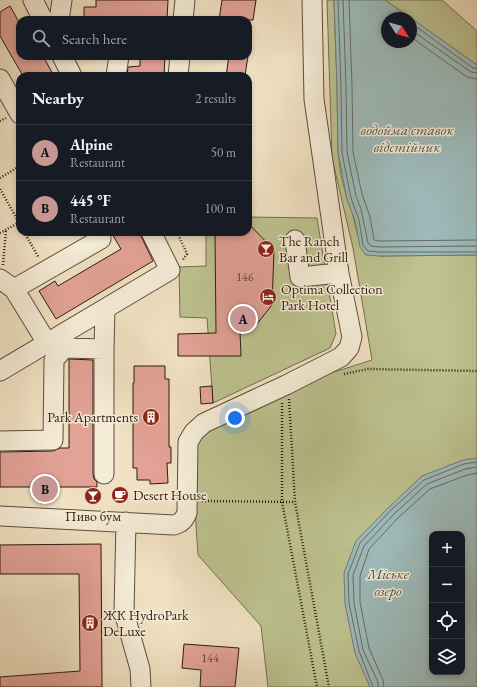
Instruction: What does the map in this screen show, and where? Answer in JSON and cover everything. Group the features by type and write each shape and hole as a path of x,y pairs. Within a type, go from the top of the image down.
{"street":[{"path":"33,0 41,16"},
{"path":"60,16 62,0"},
{"path":"183,16 185,0"},
{"path":"0,516 174,525 180,523 187,513 188,442 194,432 204,423 287,391 341,357 349,348 352,337 339,273 314,99 312,0"},
{"path":"64,60 70,72"},
{"path":"117,72 118,60"},
{"path":"178,72 180,60"},
{"path":"0,79 16,107"},
{"path":"47,343 6,279 46,270 101,239 99,236"},
{"path":"0,371 170,270 153,236"},
{"path":"295,240 300,277 339,273"},
{"path":"104,474 105,309"},
{"path":"0,440 52,440 54,360 64,348 104,349"},
{"path":"126,522 124,612 140,669 142,687"}],"path":[{"path":"0,178 16,168"},
{"path":"0,189 16,216"},
{"path":"0,233 16,225"},
{"path":"6,230 6,279"},
{"path":"26,236 46,270"},
{"path":"341,375 368,369 477,371"},
{"path":"287,391 282,502 317,687"},
{"path":"287,391 289,398 295,502 329,687"},
{"path":"207,501 295,502"}],"green space":[{"path":"327,0 334,0 338,153 341,175 357,233 379,256 477,255 477,687 268,687 261,626 198,555 195,450 201,436 211,426 315,378 372,360 353,248 332,158"},
{"path":"385,0 442,0 477,31 477,65 417,23 417,12 402,12"},
{"name":"Optima Collection Park Hotel","path":"252,217 317,218 336,334 330,348 213,403 207,318 180,317 179,267 206,266 206,236 252,236"}],"water":[{"name":"водойма ставок відстійник","path":"334,0 385,0 402,12 381,12 381,48 417,48 417,22 477,65 477,255 366,255 360,247 355,221 347,199 338,153"},
{"name":"Міське озеро","path":"477,458 477,687 370,687 355,653 345,604 344,573 356,541 422,476 463,460"}],"building":[{"path":"96,0 168,0 167,16 84,16 84,7 96,7"},
{"path":"222,0 256,0 253,20 252,16 220,16"},
{"path":"10,6 16,17 16,60 45,60 52,72 21,72 0,36 0,12"},
{"path":"140,60 165,60 164,72 127,72 128,67 140,66"},
{"path":"228,60 247,60 246,72 227,72"},
{"path":"252,227 274,250 272,305 256,325 240,332 241,356 178,356 178,334 216,333 215,236 252,236"},
{"path":"113,236 141,236 153,261 56,319 39,291 55,281 58,286 121,249"},
{"path":"69,359 93,360 93,474 94,479 97,482 97,487 0,487 0,452 53,451 60,448 69,448"},
{"name":"Park Apartments","path":"134,366 165,366 165,379 169,379 169,447 171,447 171,463 167,463 168,483 150,484 150,480 137,480 137,468 133,468"},
{"path":"212,386 213,403 201,404 200,387"},
{"name":"ЖК HydroPark DeLuxe","path":"101,544 102,687 0,687 0,677 80,671 79,574 0,574 0,545"},
{"path":"184,644 239,648 235,687 200,687 201,670 182,668"}],"place":[{"name":"The Ranch Bar and Grill","path":"266,249"},
{"name":"Optima Collection Park Hotel","path":"268,297"},
{"name":"Alpine","path":"243,319"},
{"name":"Park Apartments","path":"151,417"},
{"name":"445 °F","path":"45,489"},
{"name":"Desert House","path":"120,495"},
{"name":"Пиво бум","path":"93,496"},
{"name":"ЖК HydroPark DeLuxe","path":"90,623"}]}
